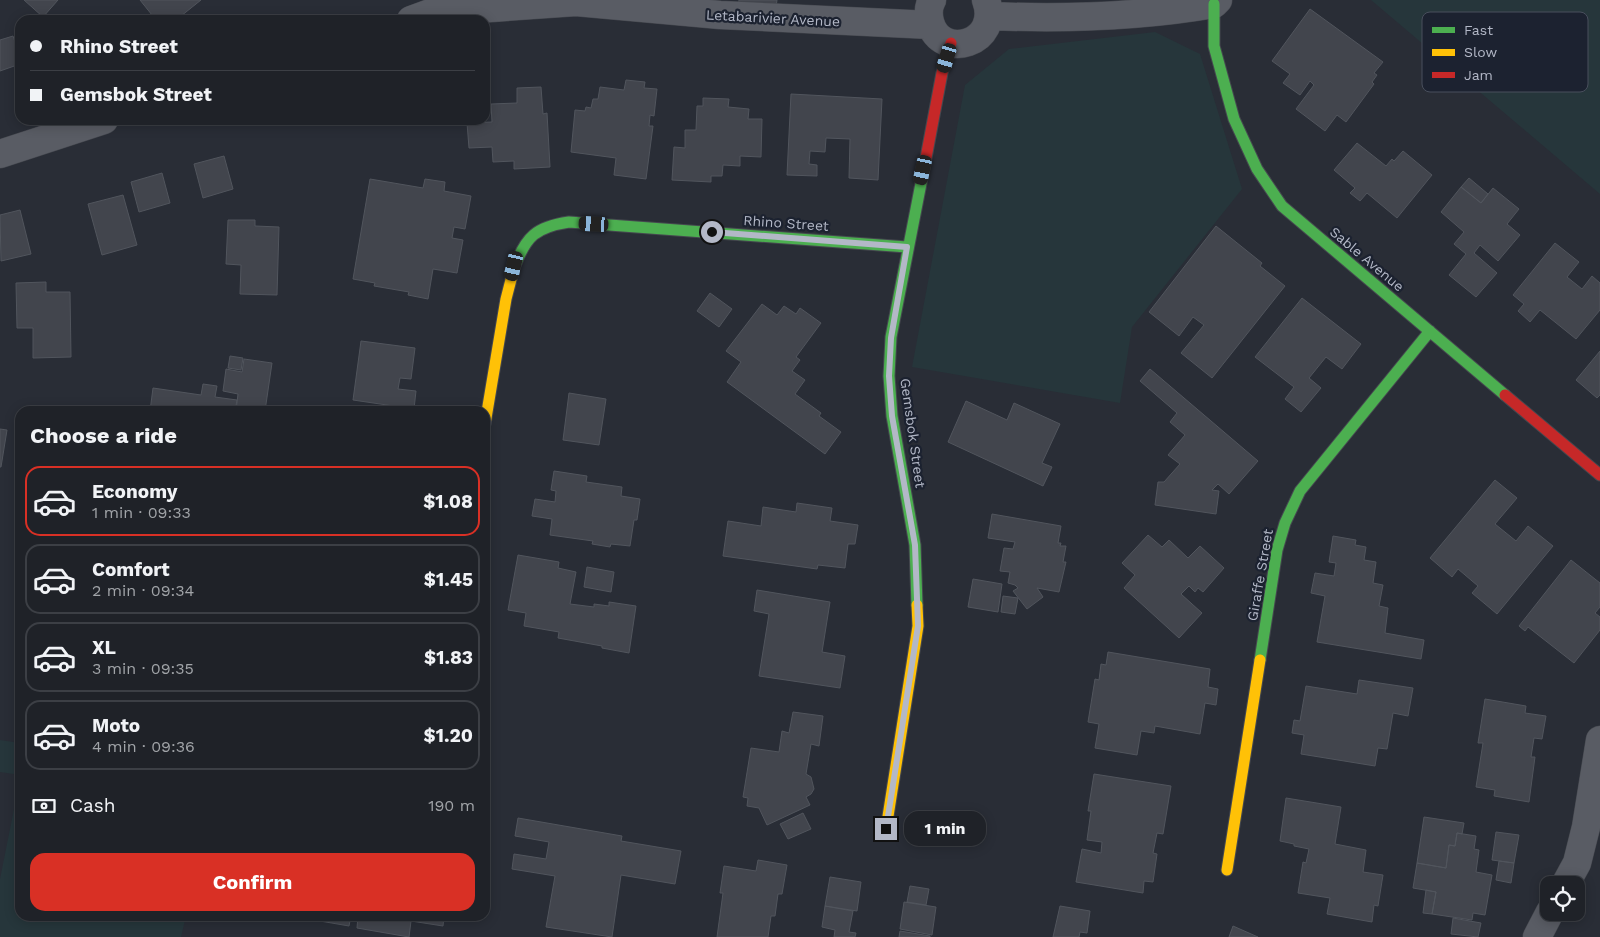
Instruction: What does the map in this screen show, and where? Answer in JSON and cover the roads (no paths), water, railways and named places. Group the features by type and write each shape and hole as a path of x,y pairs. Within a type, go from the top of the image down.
{"street":[{"name":"Letabarivier Avenue","path":"426,15 464,0"},
{"name":"Letabarivier Avenue","path":"434,15 576,2 721,8 931,12"},
{"path":"931,12 938,37 951,43 960,44 976,39 983,33 987,8 1046,18 1157,13 1216,2"},
{"name":"Sable Avenue","path":"1216,2 1214,46 1234,119 1257,169 1282,206 1296,220 1600,475"},
{"name":"Gemsbok Street","path":"886,829 918,626 915,545 892,416 889,376 891,338 942,73 951,43"},
{"path":"0,154 89,125"},
{"name":"Rhino Street","path":"488,406 514,266 523,245 535,232 549,226 570,222 907,247"},
{"name":"Giraffe Street","path":"1227,870 1277,550 1285,523 1300,491 1430,331"},
{"path":"1570,876 1577,863 1586,827 1600,740"},
{"path":"1537,937 1545,921"}]}
